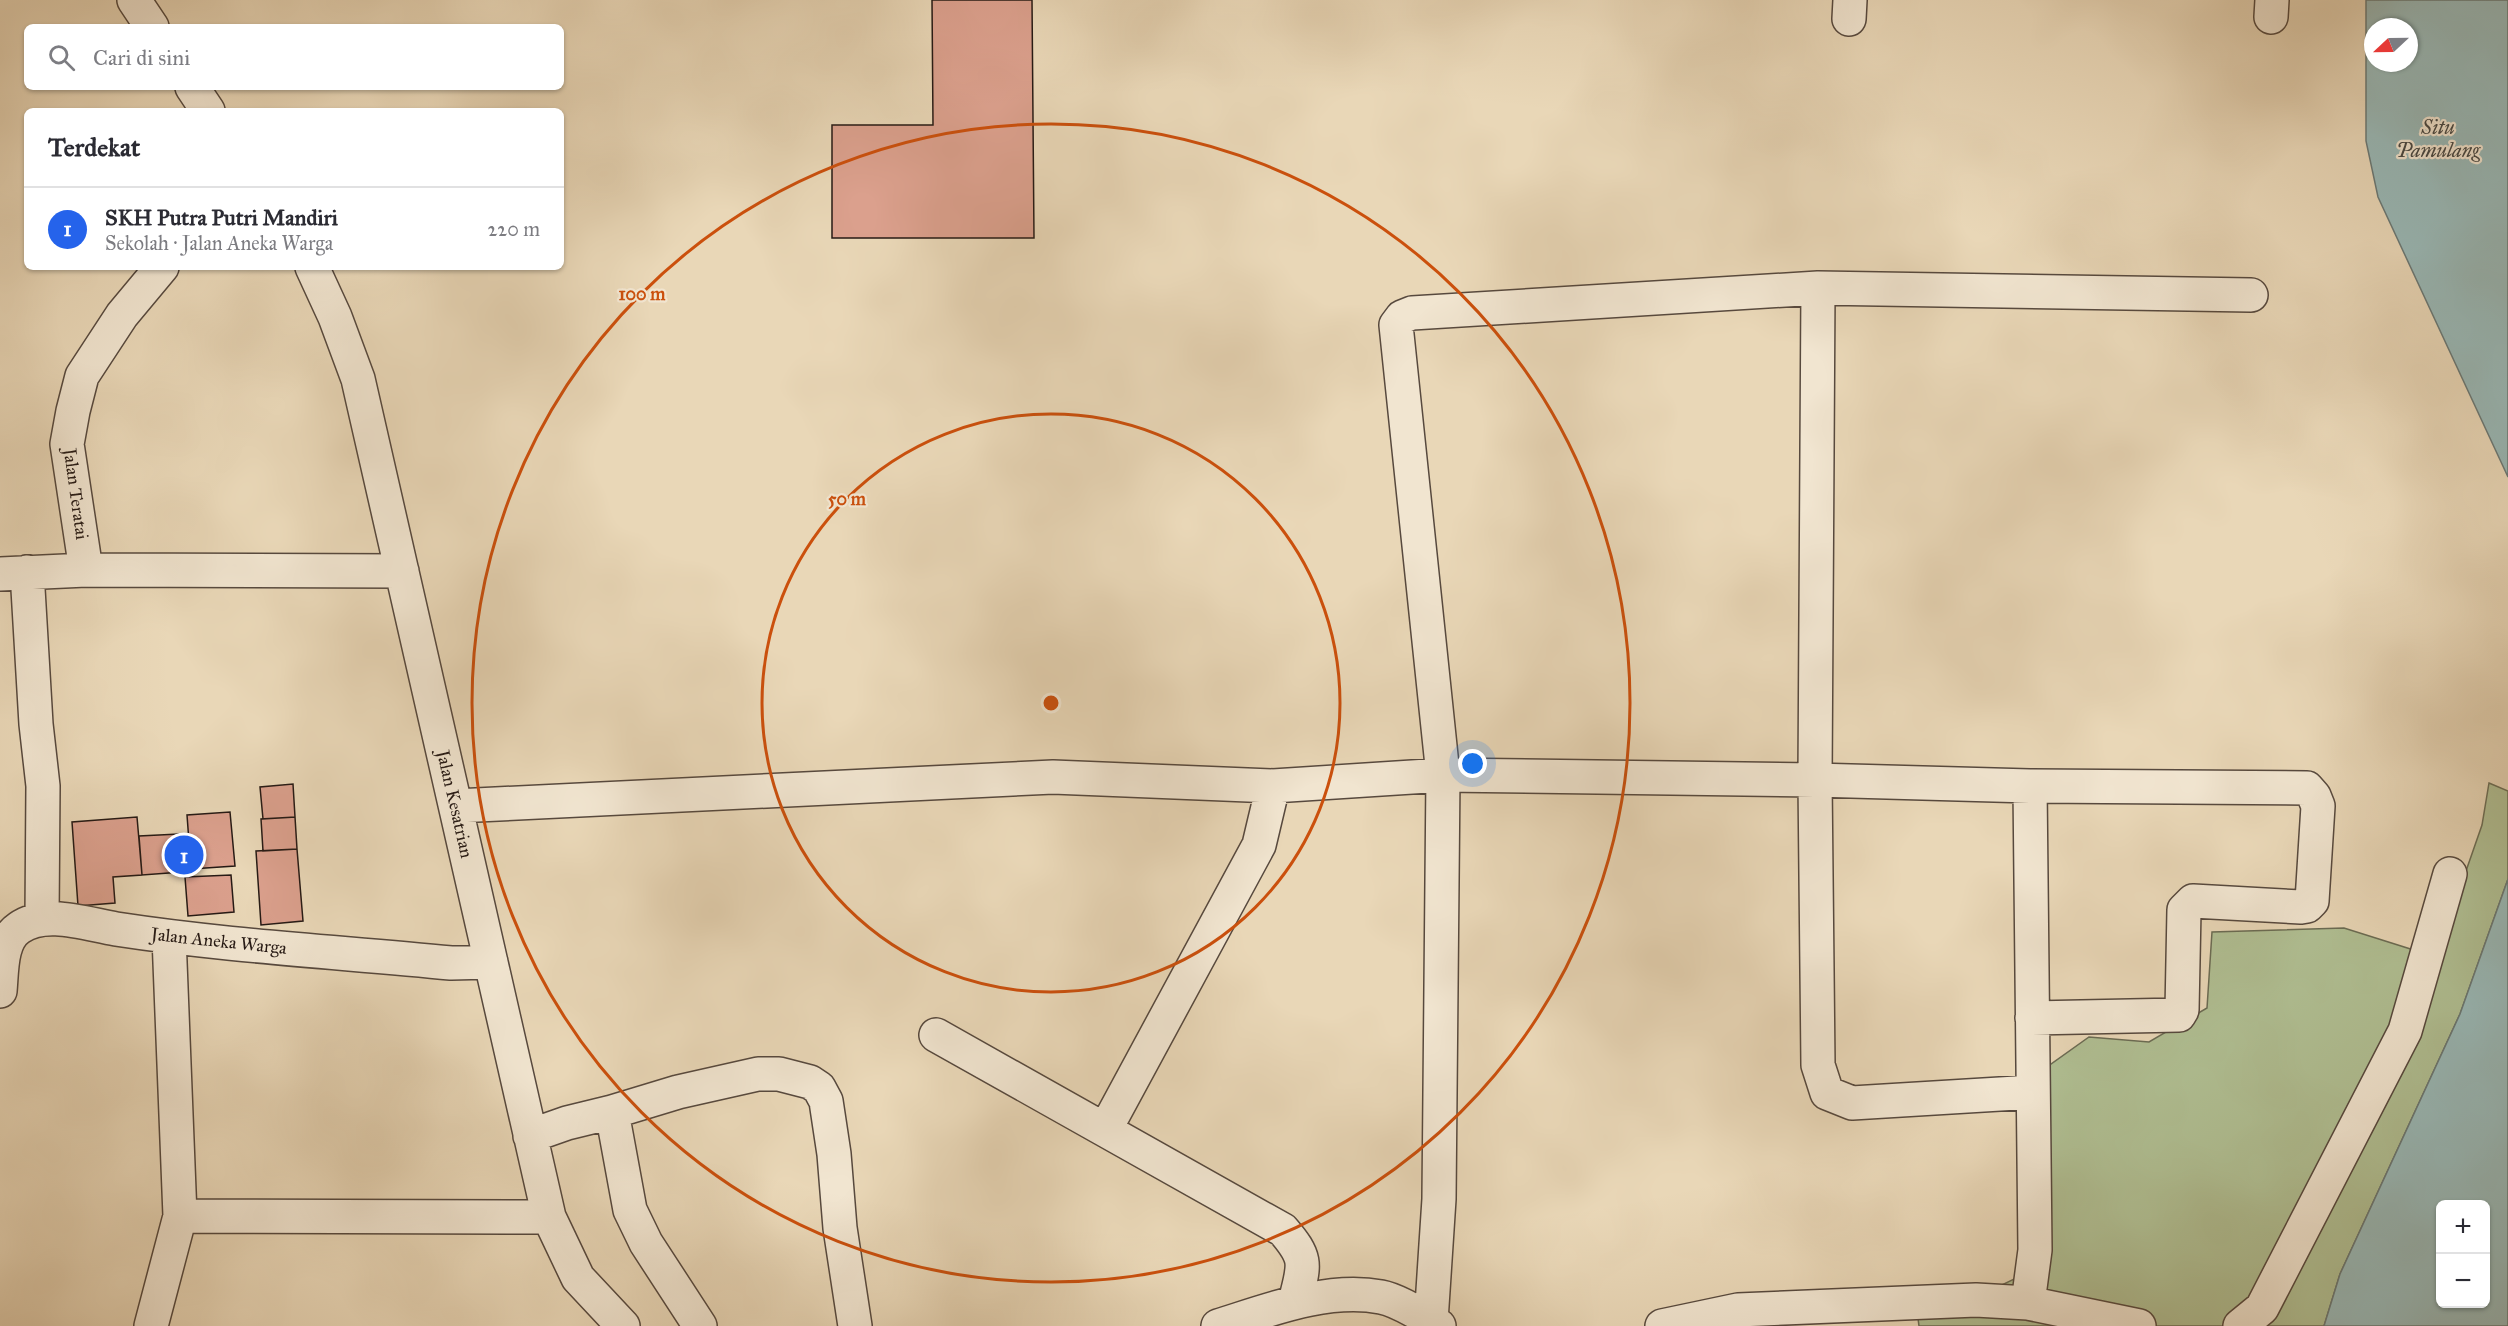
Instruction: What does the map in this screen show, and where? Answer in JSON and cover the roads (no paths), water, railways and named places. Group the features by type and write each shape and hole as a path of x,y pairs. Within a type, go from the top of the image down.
{"street":[{"path":"134,0 150,24"},
{"path":"194,90 206,108"},
{"name":"Jalan Teratai","path":"87,570 68,444 73,411 82,376 122,315 160,270"},
{"name":"Jalan Kesatrian","path":"313,270 335,317 358,379 549,1218 578,1278 623,1326"},
{"path":"1818,288 1815,780 1818,1065 1827,1093 1852,1103 2033,1092"},
{"path":"1218,1326 1295,1302 1344,1295 1382,1297 1435,1323 1439,1198 1443,775 1396,325 1402,317 1412,313 1818,288 2251,295"},
{"path":"0,991 5,948 11,936 19,928 42,918 43,786 14,573 87,570 402,571"},
{"path":"456,806 1053,777 1274,786 1443,775 1815,780 2030,786 2307,788 2314,796 2319,806 2312,901 2307,906 2193,901 2187,904 2184,910 2182,1010 2179,1015 2032,1018"},
{"path":"1105,1130 1259,845 1274,786"},
{"path":"2028,1303 2035,1250 2030,786"},
{"path":"2240,1326 2262,1308 2404,1031 2450,874"},
{"name":"Jalan Aneka Warga","path":"42,918 169,937 451,963 491,962"},
{"path":"152,1326 180,1216 169,937"},
{"path":"936,1035 1283,1230 1299,1249 1304,1266 1295,1302"},
{"path":"530,1136 567,1123 678,1092 758,1074 779,1074 810,1082 819,1088 826,1101 834,1154 840,1228 855,1326"},
{"path":"612,1112 630,1210 646,1243 700,1326"},
{"path":"180,1216 549,1218"},
{"path":"1662,1326 1976,1300 2028,1303 2139,1326"}],"water":[{"name":"Situ Pamulang","path":"2366,0 2508,0 2508,477 2378,197 2366,141 2366,72 2418,72 2418,18 2366,18"},
{"path":"2508,879 2508,1326 2324,1326 2340,1274 2460,1014"}],"place":[{"name":"SKH Putra Putri Mandiri","path":"184,855"}]}
